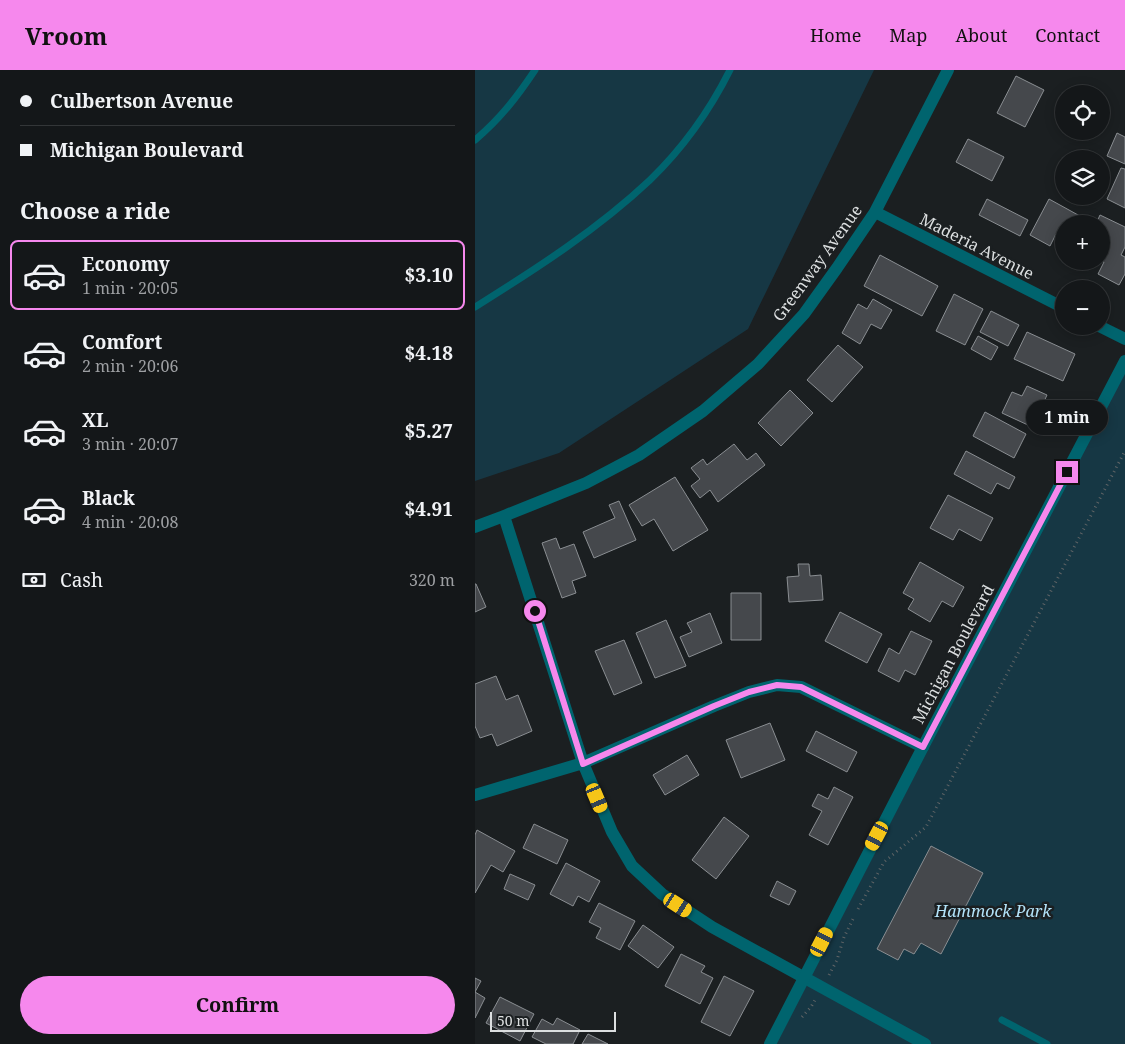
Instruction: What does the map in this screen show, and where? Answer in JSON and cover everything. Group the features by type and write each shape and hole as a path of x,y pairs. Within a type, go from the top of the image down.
{"street":[{"name":"Greenway Avenue","path":"475,527 586,482 639,455 703,411 758,364 804,314 875,212 948,70"},
{"name":"Maderia Avenue","path":"875,212 1055,303"},
{"path":"1110,332 1125,339"},
{"name":"Michigan Boulevard","path":"770,1044 923,747 1124,367"},
{"path":"504,516 583,764 612,832 632,866 662,894 711,927 925,1044"},
{"path":"475,795 583,764 723,702 749,692 777,685 801,687 923,747"}],"lane":[{"path":"475,140 502,115 535,70"},
{"path":"475,307 580,237 650,179 686,140 714,99 730,70"},
{"path":"1002,1020 1047,1044"}],"path":[{"path":"799,1023 822,988 837,960 844,937 884,862 927,827 1125,452"}],"green space":[{"path":"475,70 874,70 748,329 559,453 475,481"},
{"name":"Hammock Park","path":"1125,369 1125,1044 776,1044"}],"building":[{"path":"1016,76 1044,90 1025,127 997,113"},
{"path":"1117,133 1125,137 1125,164 1110,157 1110,150"},
{"path":"968,139 1004,157 992,181 956,162"},
{"path":"1121,168 1125,169 1125,208 1110,200 1110,192"},
{"path":"987,199 1028,220 1020,236 979,215"},
{"path":"1049,199 1055,202 1055,205 1060,205 1078,215 1055,215 1055,236 1050,246 1030,235"},
{"path":"1110,220 1125,227 1125,247 1121,255 1125,257 1125,274 1119,285 1098,274 1100,270 1110,270"},
{"path":"880,255 938,286 922,316 864,286"},
{"path":"954,294 983,309 965,345 936,331"},
{"path":"873,299 892,310 881,329 871,324 860,344 842,333 858,304 867,309"},
{"path":"991,311 1019,325 1008,346 980,332"},
{"path":"1027,332 1075,354 1063,381 1014,359"},
{"path":"978,336 998,347 991,360 971,349"},
{"path":"838,345 863,367 832,402 807,380"},
{"path":"1027,386 1047,395 1042,406 1053,410 1043,432 1002,413 1012,392 1022,396"},
{"path":"790,390 813,413 781,446 758,423"},
{"path":"985,412 1026,434 1014,458 973,436"},
{"path":"734,444 747,460 756,453 765,465 718,502 710,490 700,498 691,486 700,479 691,468 703,459 707,465"},
{"path":"966,451 1015,477 1009,489 997,483 991,494 954,474"},
{"path":"675,477 708,530 673,551 654,519 642,526 629,505"},
{"path":"948,495 993,518 981,541 959,529 953,540 930,528"},
{"path":"619,501 636,540 594,558 583,532 615,518 609,505"},
{"path":"556,538 560,549 574,544 586,576 572,581 576,593 562,598 542,543"},
{"path":"920,562 964,587 953,607 942,601 930,622 908,609 914,599 903,593"},
{"path":"798,564 809,564 810,576 821,575 823,600 789,602 787,577 799,576"},
{"path":"475,584 486,607 475,612"},
{"path":"731,593 761,593 761,640 731,640"},
{"path":"840,612 882,634 867,663 825,641"},
{"path":"710,613 722,643 689,657 680,637 692,632 687,623"},
{"path":"666,620 686,666 655,678 636,633"},
{"path":"911,631 932,641 915,675 905,670 899,682 878,671 889,648 899,654"},
{"path":"624,640 642,683 614,695 595,651"},
{"path":"496,676 506,700 518,695 532,731 497,746 492,734 480,738 475,726 475,684"},
{"path":"770,723 785,760 741,778 726,740"},
{"path":"816,731 857,752 847,772 806,751"},
{"path":"687,755 699,775 665,795 653,775"},
{"path":"834,787 853,797 828,845 809,835 822,811 812,806 818,794 828,799"},
{"path":"724,817 749,836 716,879 692,860"},
{"path":"534,824 568,840 557,864 523,848"},
{"path":"477,830 515,851 503,872 491,865 475,893 475,835"},
{"path":"931,846 983,873 941,954 921,943 914,954 904,949 898,960 877,949"},
{"path":"566,863 600,881 589,902 578,896 573,906 550,894"},
{"path":"510,874 535,885 528,900 504,889"},
{"path":"777,881 796,891 789,905 770,896"},
{"path":"599,903 635,921 620,950 596,938 601,928 589,922"},
{"path":"643,925 674,947 658,968 628,946"},
{"path":"681,954 705,966 701,972 713,978 700,1004 665,986"},
{"path":"724,976 754,991 730,1036 701,1022"},
{"path":"475,978 481,981 475,992"},
{"path":"475,992 485,998 475,1018"},
{"path":"500,997 534,1014 520,1041 486,1023"},
{"path":"557,1018 580,1030 573,1044 546,1044 532,1037 542,1019 553,1025"},
{"path":"588,1034 608,1044 582,1044"}],"route":[{"path":"535,611 583,764 714,706 749,692 777,685 801,687 923,747 1067,472"}]}
